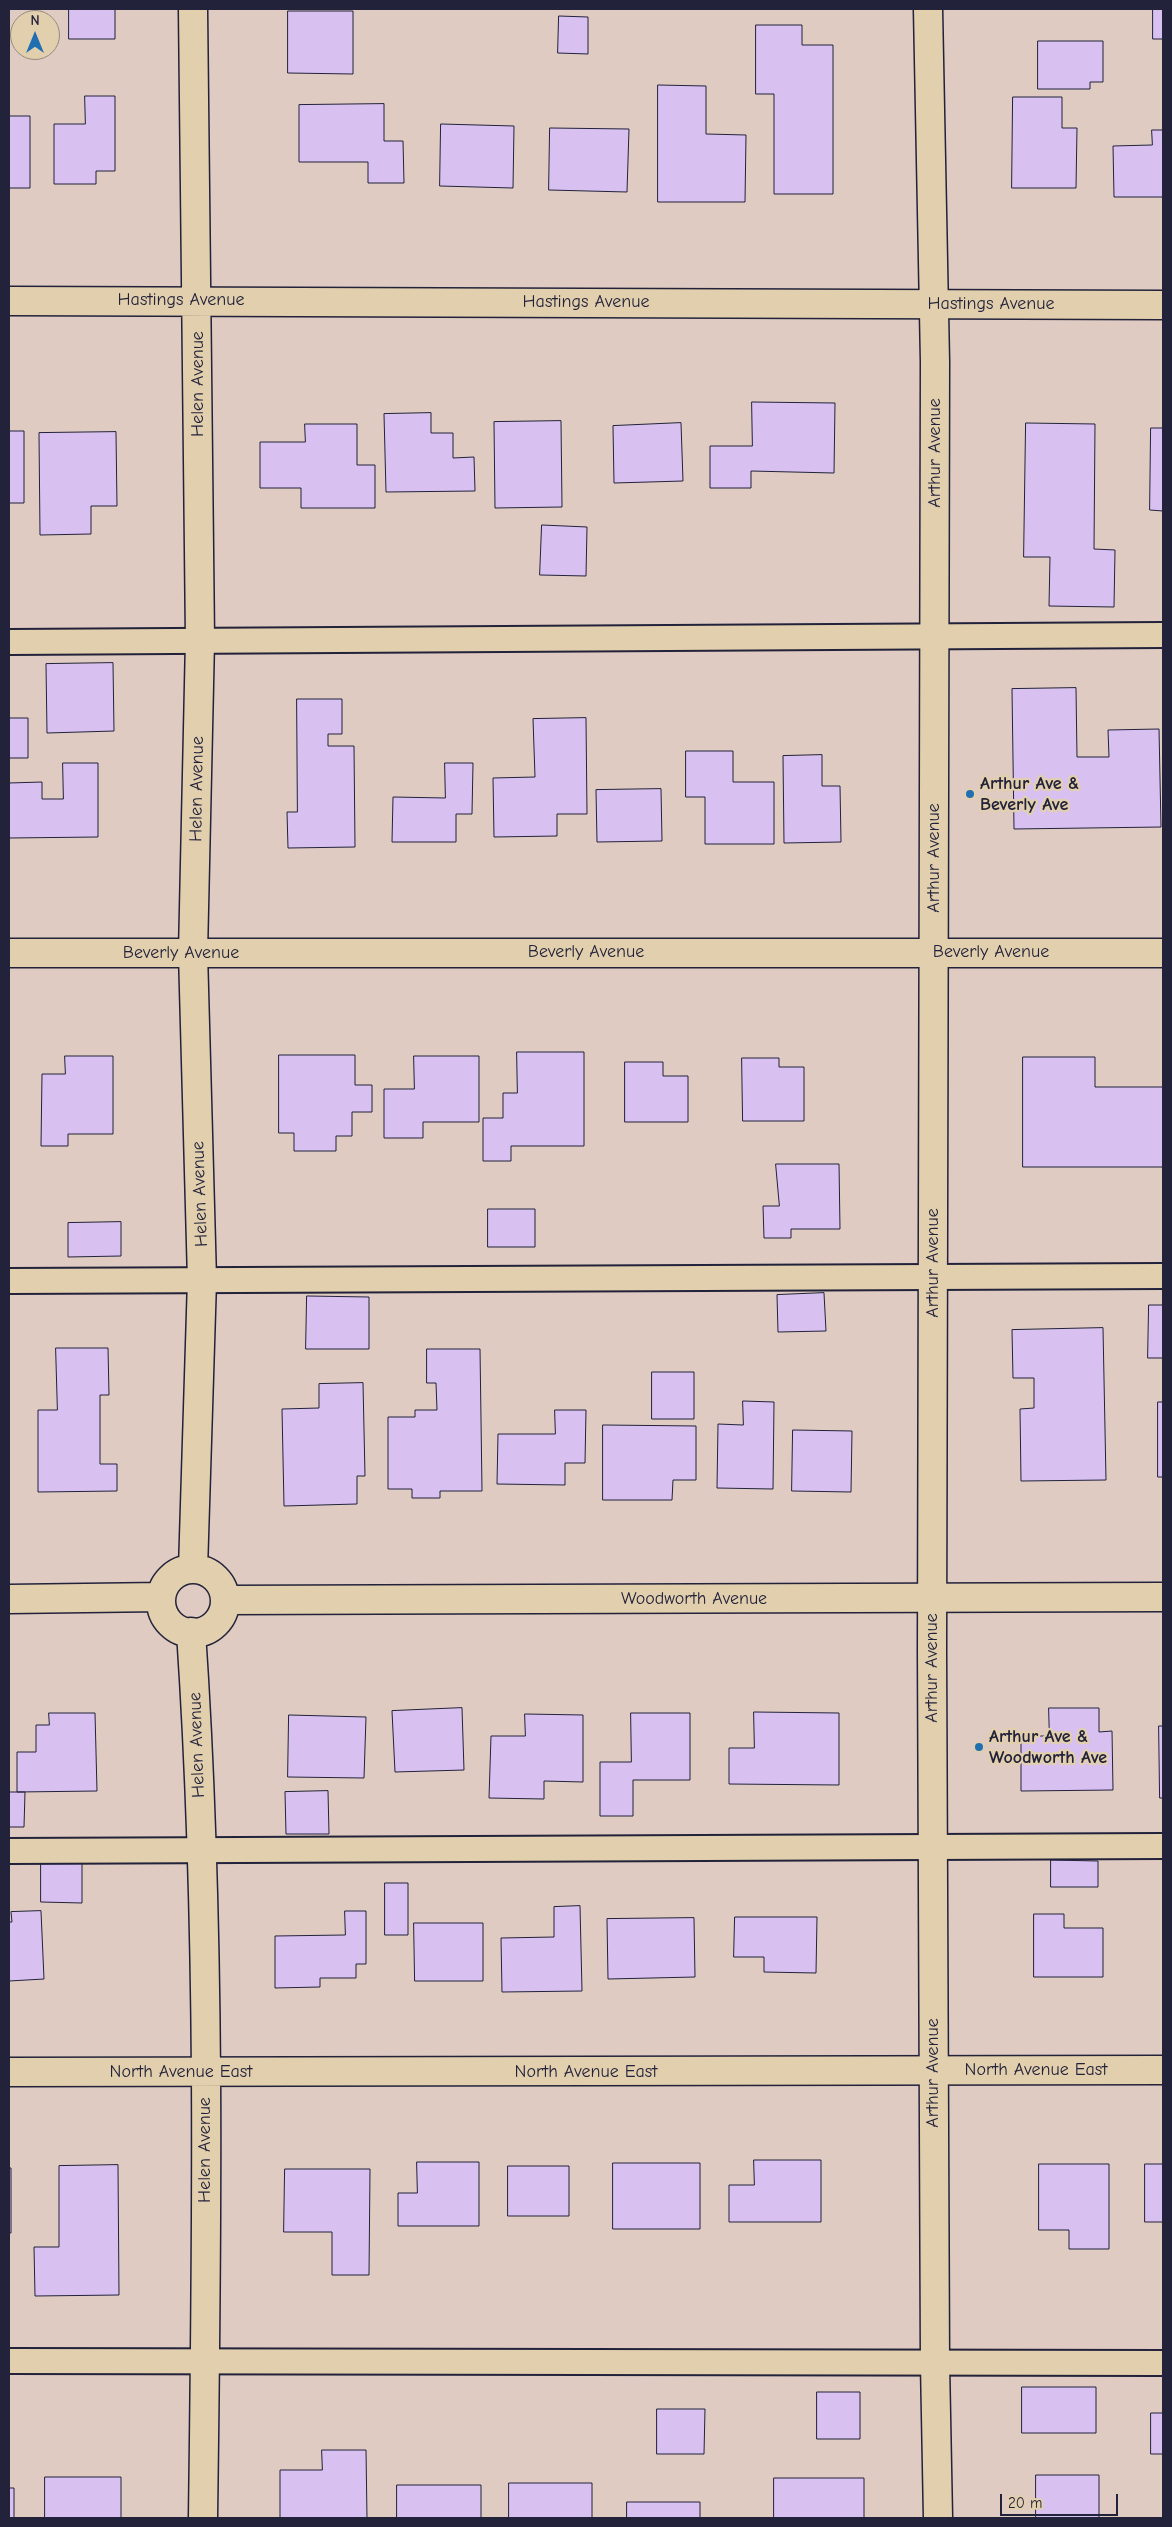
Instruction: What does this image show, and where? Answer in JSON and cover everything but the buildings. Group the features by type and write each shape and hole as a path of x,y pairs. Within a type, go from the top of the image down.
{"street":[{"name":"Helen Avenue","path":"192,1569 202,1280 194,953 200,640 198,300 193,9"},
{"name":"Arthur Avenue","path":"928,9 935,304 932,1598 933,2070 938,2518"},
{"name":"Hastings Avenue","path":"9,300 1163,305"},
{"name":"Beverly Avenue","path":"9,953 1163,952"},
{"path":"192,1569 210,1573 224,1589 224,1611 211,1627 202,1632 181,1630 172,1625 162,1608 161,1597 170,1578 179,1572 192,1569"},
{"path":"9,1599 161,1597"},
{"name":"Woodworth Avenue","path":"225,1600 1163,1597"},
{"name":"Helen Avenue","path":"191,1632 201,1851 205,2072 203,2518"},
{"name":"North Avenue East","path":"9,2072 1163,2070"}],"lane":[{"path":"9,642 1163,635"},
{"path":"9,1281 1163,1276"},
{"path":"9,1851 1163,1846"},
{"path":"9,2361 1163,2363"}],"place":[{"name":"Arthur Ave & Beverly Ave","path":"970,794"},
{"name":"Arthur Ave & Woodworth Ave","path":"979,1747"}]}
